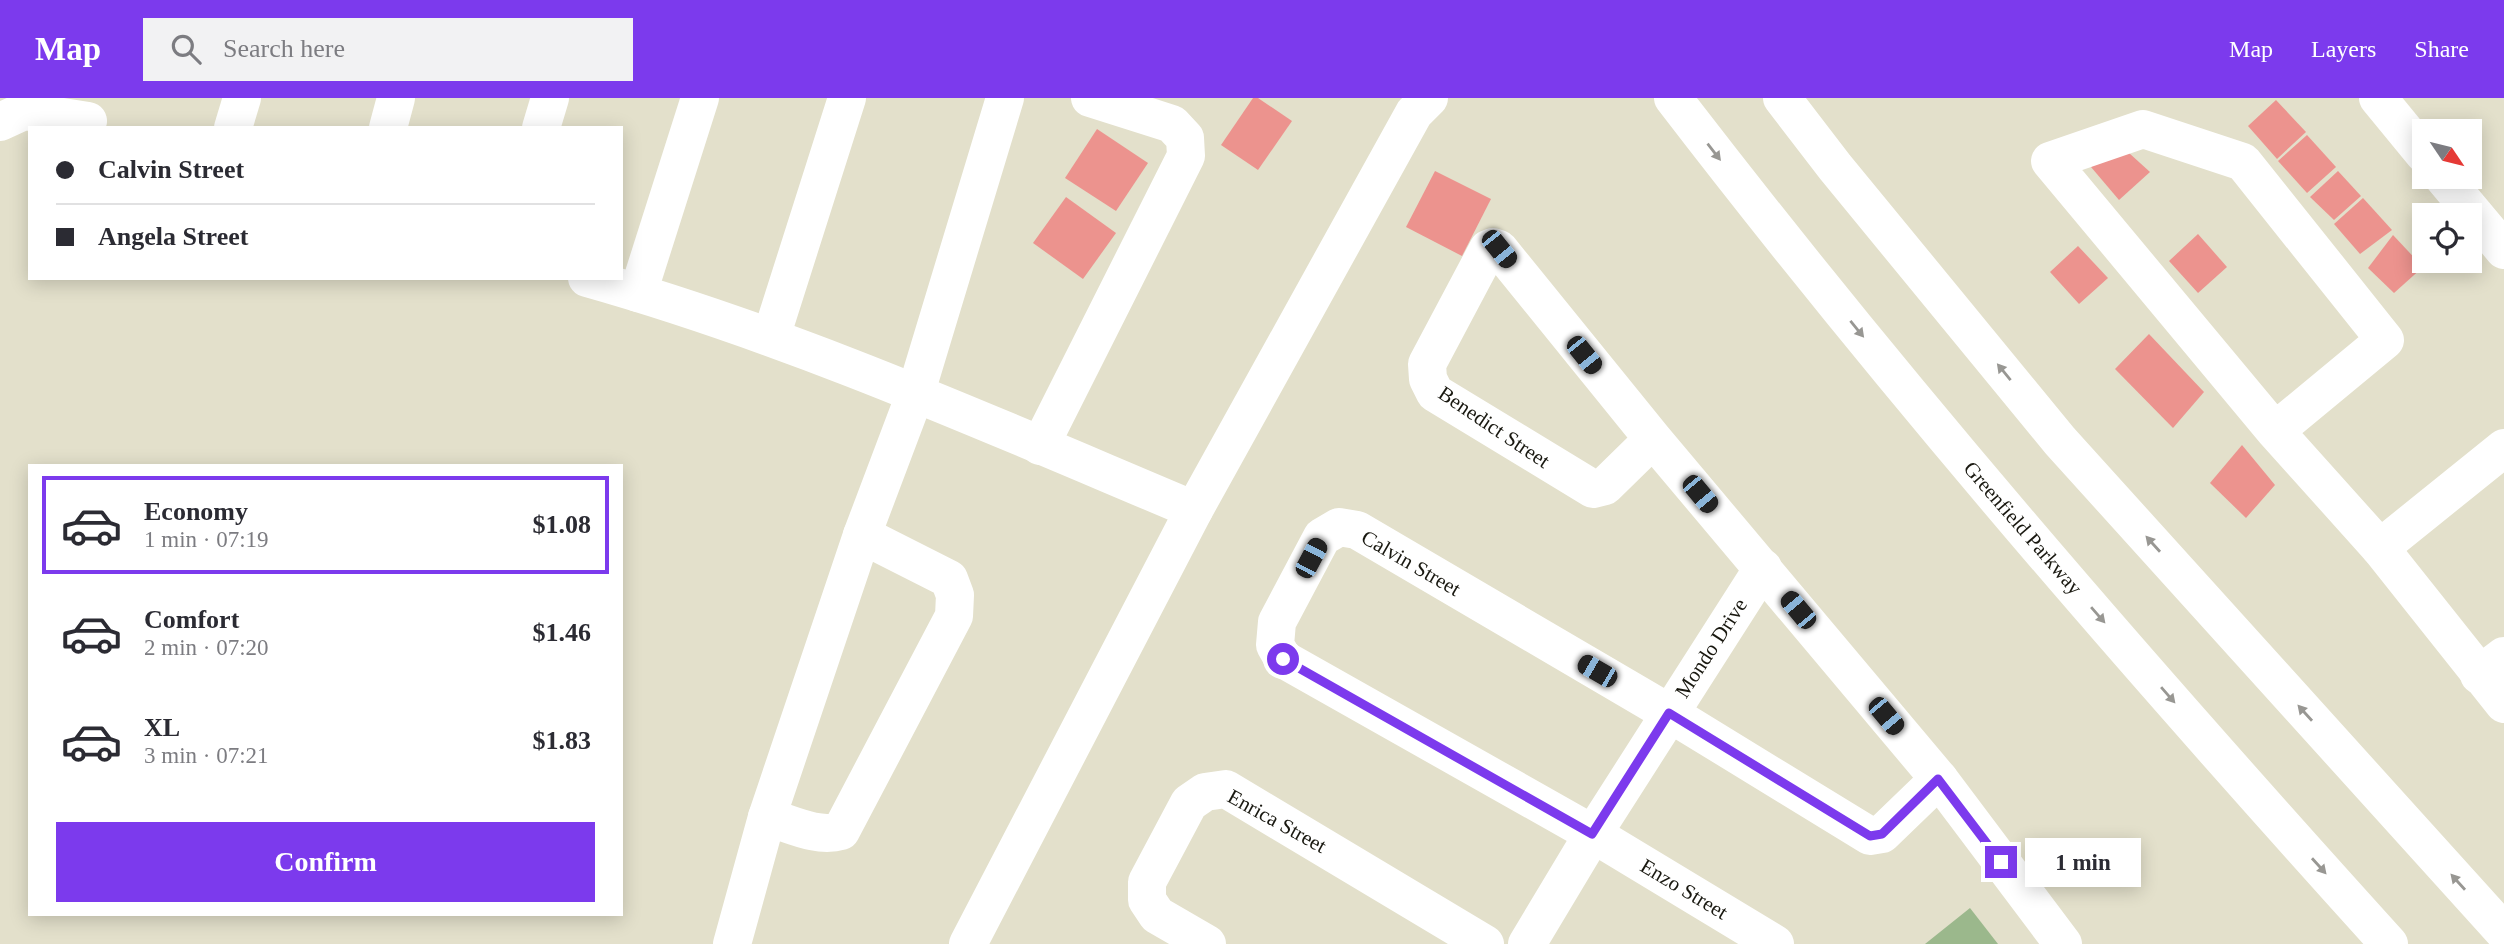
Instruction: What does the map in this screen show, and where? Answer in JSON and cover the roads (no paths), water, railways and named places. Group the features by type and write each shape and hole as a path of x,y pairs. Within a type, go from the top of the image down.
{"street":[{"path":"234,126 242,98"},
{"path":"389,126 396,98"},
{"path":"542,126 550,98"},
{"path":"638,292 700,98"},
{"path":"771,337 847,98"},
{"path":"732,944 766,817 862,535 916,392 1005,98"},
{"path":"1040,446 1186,156 1185,138 1172,124 1090,98"},
{"path":"968,944 1194,510 1414,113 1429,98"},
{"name":"Greenfield Parkway","path":"1672,98 1983,484 2389,944"},
{"path":"1782,98 1835,167 2060,441 2504,932"},
{"path":"2378,98 2412,139"},
{"path":"0,122 24,111 98,116"},
{"path":"2275,430 2385,340 2243,162 2143,129 2050,162 2275,430 2380,548 2492,665 2504,704"},
{"path":"2453,189 2504,250"},
{"name":"Benedict Street","path":"1493,247 1499,249 1653,439 1605,486 1593,489 1435,393 1428,379 1427,364 1488,250 1493,247"},
{"path":"594,280 771,337 916,392 1194,510"},
{"path":"1653,439 1938,779 2063,944"},
{"path":"2380,548 2504,448"},
{"name":"Calvin Street","path":"1592,834 1283,659 1275,645 1277,622 1322,537 1339,527 1357,530 1669,713 1870,836 1882,834 1938,779"},
{"path":"766,817 817,833 828,835 841,831 954,616 955,595 948,579 862,535"},
{"name":"Mondo Drive","path":"1527,944 1592,834 1763,568"},
{"name":"Enrica Street","path":"1207,944 1157,915 1147,900 1147,882 1189,803 1205,792 1226,789 1485,944"},
{"name":"Enzo Street","path":"1592,834 1775,944"}]}
